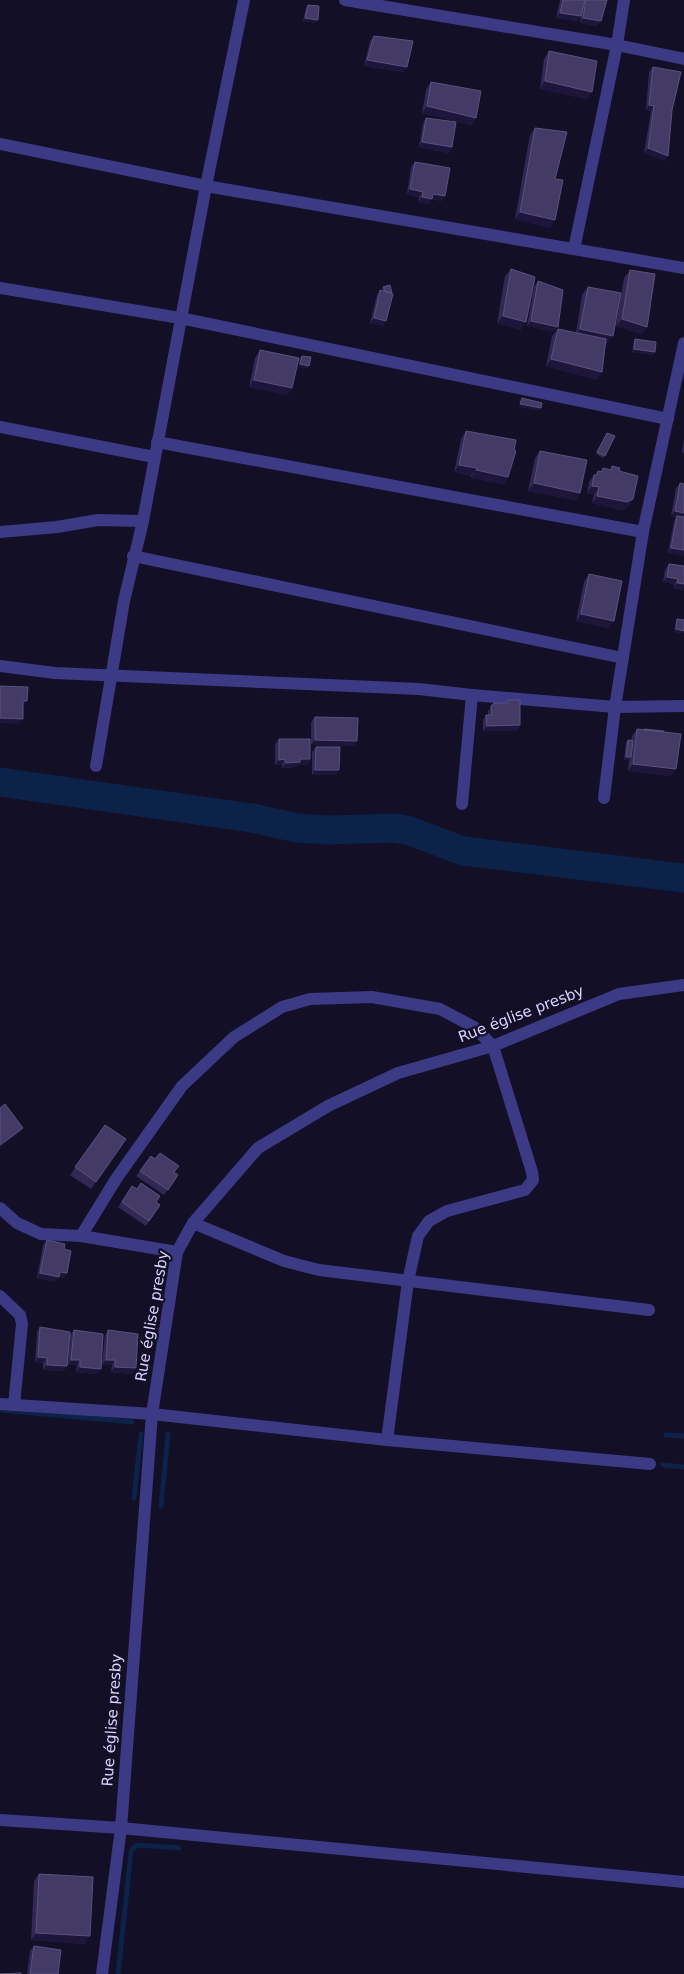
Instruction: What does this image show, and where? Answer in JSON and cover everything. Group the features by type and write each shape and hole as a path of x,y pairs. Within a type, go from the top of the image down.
{"street":[{"path":"96,766 124,601 133,556 143,521 180,318 244,0"},
{"path":"345,0 617,45 684,59"},
{"path":"574,249 617,45 624,0"},
{"path":"0,144 206,186 684,268"},
{"path":"0,288 180,318 668,419"},
{"path":"604,798 615,707 643,532 684,343"},
{"path":"0,427 154,457"},
{"path":"157,442 643,532"},
{"path":"0,532 57,527 98,520 143,521"},
{"path":"133,556 623,658"},
{"path":"0,666 55,673 419,688 472,695 615,707 684,706"},
{"path":"462,804 472,695"},
{"name":"Rue église presby","path":"102,1974 121,1828 152,1414 176,1252 193,1223 258,1148 328,1106 398,1073 493,1046 620,994 684,985"},
{"path":"81,1236 116,1179 182,1086 234,1037 282,1007 310,999 372,997 440,1009 474,1027 493,1046 533,1180 525,1190 447,1211 429,1222 418,1236 408,1281 387,1440"},
{"path":"0,1208 17,1223 41,1234 81,1236 176,1252"},
{"path":"193,1223 284,1261 319,1270 648,1310"},
{"path":"0,1296 20,1315 22,1324 4,1404 152,1414 387,1440 650,1464"},
{"path":"0,1820 121,1828 684,1882"}],"building":[{"path":"563,0 585,0 581,16 560,13"},
{"path":"586,0 607,0 601,21 583,18"},
{"path":"308,5 319,6 318,20 305,18"},
{"path":"374,36 413,41 407,67 367,60"},
{"path":"549,51 597,61 592,92 545,81"},
{"path":"653,67 681,72 672,110 668,156 648,148 654,106 649,105"},
{"path":"431,82 481,91 476,118 427,106"},
{"path":"426,118 456,122 452,147 422,142"},
{"path":"535,128 567,132 555,179 563,180 555,220 520,212"},
{"path":"415,162 450,168 445,196 433,194 432,199 422,197 423,192 410,189"},
{"path":"511,269 535,277 526,322 503,316"},
{"path":"630,270 655,274 647,327 622,319"},
{"path":"538,281 563,290 558,327 531,321"},
{"path":"390,285 392,293 385,291 383,287"},
{"path":"588,287 621,293 613,336 580,329"},
{"path":"380,290 393,294 386,321 374,318"},
{"path":"558,329 606,339 602,372 551,359"},
{"path":"635,339 656,342 655,352 634,349"},
{"path":"260,350 299,358 292,388 254,380"},
{"path":"302,356 311,357 309,366 300,364"},
{"path":"522,398 542,403 541,408 520,404"},
{"path":"466,431 516,440 514,450 516,451 508,477 459,465"},
{"path":"607,433 615,436 605,456 597,452"},
{"path":"540,451 587,460 580,493 534,483"},
{"path":"612,466 620,468 619,471 638,476 633,499 627,502 597,496 599,487 592,486 594,475 597,475 598,471 602,472 603,468 611,470"},
{"path":"680,483 684,484 684,513 675,511"},
{"path":"677,516 684,517 684,550 671,548"},
{"path":"669,564 684,566 684,584 677,583 678,579 667,577"},
{"path":"589,574 622,581 614,621 581,614"},
{"path":"677,619 684,620 684,631 676,629"},
{"path":"0,686 28,687 27,701 23,701 23,719 0,718"},
{"path":"508,700 520,700 520,725 487,726 486,715 492,715 491,706 494,703 508,703"},
{"path":"315,717 358,718 357,741 315,740"},
{"path":"637,729 681,734 676,769 633,764"},
{"path":"644,730 664,731 664,732"},
{"path":"279,739 310,739 310,759 300,759 300,762 286,763 285,759 279,760"},
{"path":"628,740 633,741 631,757 626,757"},
{"path":"316,747 340,747 339,770 315,770"},
{"path":"5,1104 23,1128 0,1145 0,1108"},
{"path":"105,1125 126,1139 96,1182 75,1167"},
{"path":"160,1153 179,1166 174,1172 178,1175 168,1190 140,1171 151,1156 155,1159"},
{"path":"141,1183 160,1196 156,1202 160,1205 149,1221 122,1202 132,1186 137,1189"},
{"path":"47,1240 65,1244 64,1249 71,1251 67,1273 60,1272 59,1277 40,1273"},
{"path":"40,1327 70,1332 67,1366 47,1365 47,1358 38,1357"},
{"path":"74,1330 103,1334 101,1369 80,1367 80,1360 71,1360"},
{"path":"108,1330 138,1334 136,1368 115,1367 115,1360 106,1360"},
{"path":"39,1874 93,1877 90,1936 36,1933"},
{"path":"34,1946 61,1950 58,1974 30,1974"}],"waterway":[{"path":"0,782 252,818 297,828 328,830 395,828 410,831 463,851 684,878"},
{"path":"0,1410 132,1422"},
{"path":"134,1498 141,1434"},
{"path":"161,1506 168,1434"},
{"path":"666,1435 684,1436"},
{"path":"663,1465 684,1467"},
{"path":"118,1974 131,1852 138,1845 179,1848"}]}
